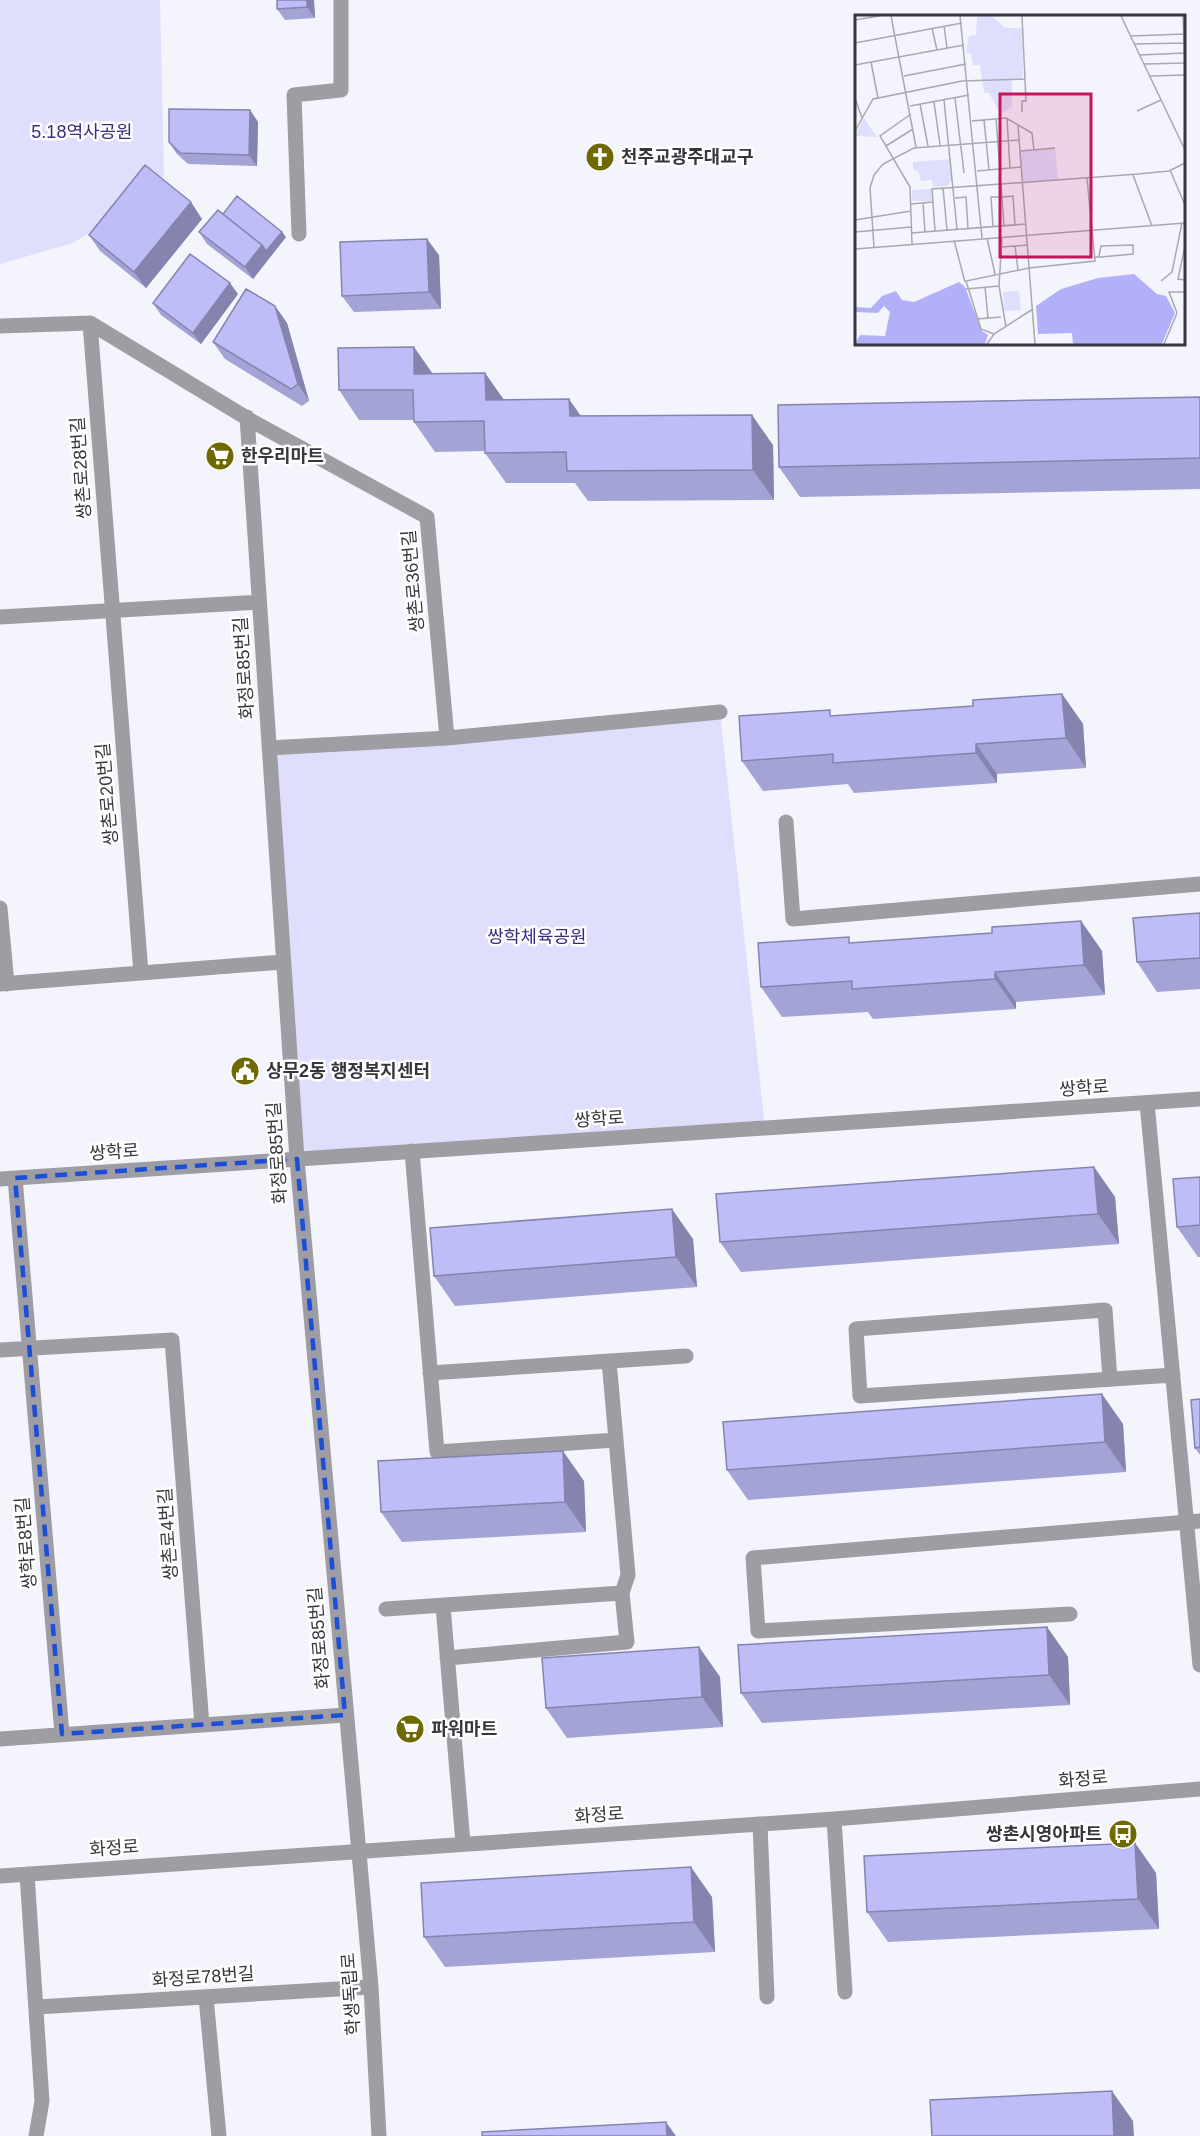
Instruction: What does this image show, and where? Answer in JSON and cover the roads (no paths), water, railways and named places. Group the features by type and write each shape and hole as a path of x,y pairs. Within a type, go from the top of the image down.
{"street":[{"path":"299,234 294,95 341,90 341,0"},
{"path":"0,326 90,322"},
{"name":"쌍촌로36번길","path":"90,322 247,417 427,517 447,738"},
{"name":"쌍촌로28번길","path":"90,322 111,611"},
{"name":"화정로85번길","path":"247,417 297,1159 357,1850"},
{"path":"0,617 259,602"},
{"name":"쌍촌로20번길","path":"111,611 141,973"},
{"path":"269,748 447,738 720,712"},
{"path":"786,822 793,918 1200,884"},
{"path":"0,908 3,984 283,962"},
{"name":"쌍학로","path":"8,1178 1200,1100"},
{"path":"1147,1103 1173,1375 1194,1521 1200,1665"},
{"path":"412,1151 437,1452 616,1440"},
{"name":"쌍학로8번길","path":"8,1178 29,1348 62,1734"},
{"path":"1110,1379 1105,1310 856,1329 860,1396 1173,1375"},
{"name":"쌍촌로4번길","path":"29,1348 172,1340 202,1725"},
{"path":"0,1350 29,1348"},
{"path":"430,1373 687,1356"},
{"path":"447,1658 627,1642 622,1593 628,1575 609,1361"},
{"path":"1070,1614 758,1631 753,1558 1194,1521"},
{"path":"386,1609 622,1593"},
{"path":"443,1606 463,1843"},
{"path":"0,1739 345,1715"},
{"name":"화정로","path":"0,1876 357,1850 834,1820 1200,1789"},
{"path":"834,1820 845,1992"},
{"path":"760,1824 766,1997"},
{"name":"학생독립로","path":"357,1850 370,1987 379,2136"},
{"path":"27,1874 42,2101 36,2136"},
{"name":"화정로78번길","path":"37,2007 370,1987"},
{"path":"206,1997 219,2136"}],"place":[{"name":"천주교광주대교구","path":"600,157"},
{"name":"한우리마트","path":"220,456"},
{"name":"상무2동 행정복지센터","path":"245,1071"},
{"name":"파워마트","path":"410,1729"},
{"name":"쌍촌시영아파트","path":"1123,1834"}],"park label":[{"name":"5.18역사공원","path":"82,132"},
{"name":"쌍학체육공원","path":"537,937"}]}
